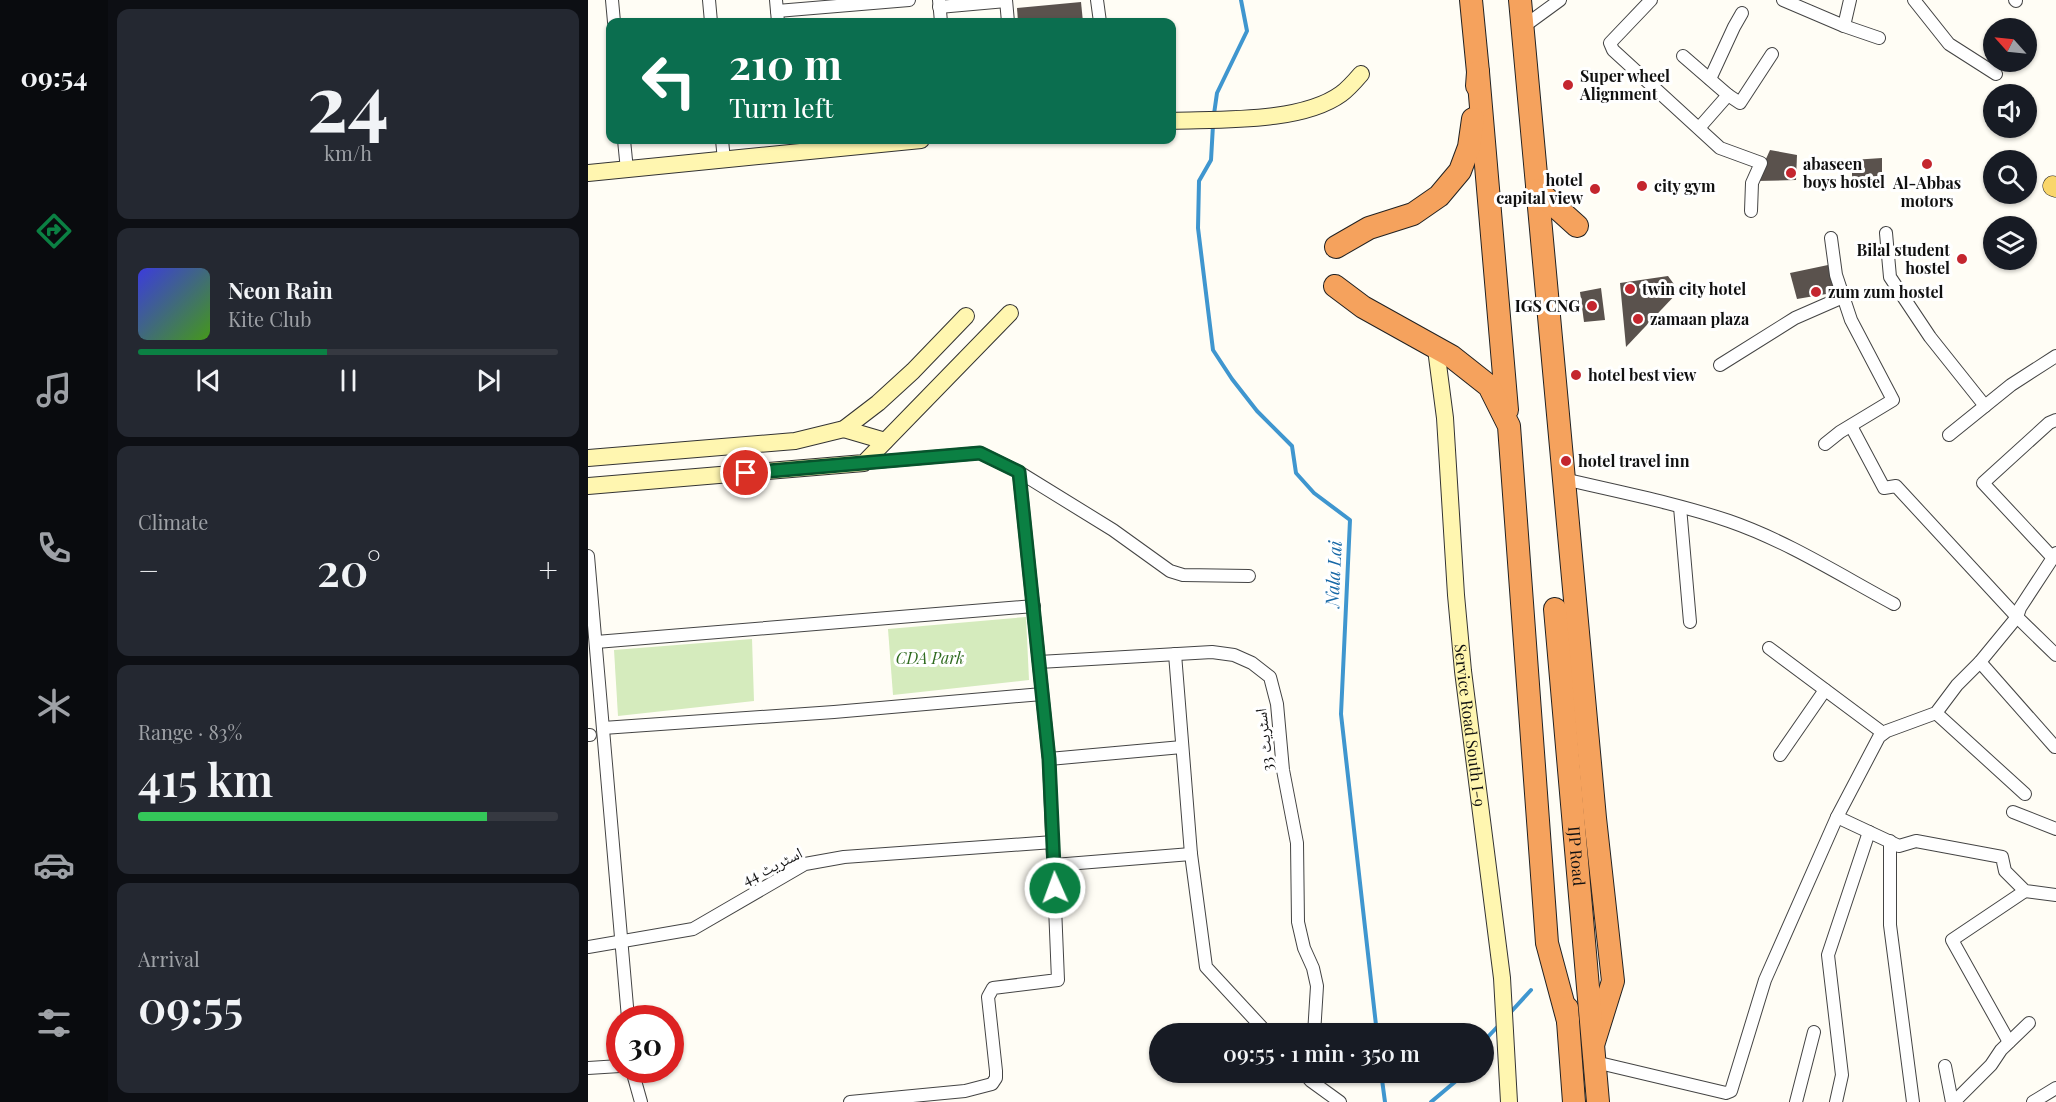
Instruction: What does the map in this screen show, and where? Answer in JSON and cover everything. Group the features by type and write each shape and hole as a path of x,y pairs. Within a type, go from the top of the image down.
{"highway":[{"path":"1471,0 1509,426 1547,943 1568,1022"},
{"path":"1520,0 1595,818 1613,981 1594,1052"},
{"path":"1336,247 1369,228 1413,213 1439,196 1460,171 1469,147 1478,72"},
{"path":"1537,190 1577,225"},
{"path":"1335,286 1363,307 1450,356 1489,386 1509,426"},
{"name":"IJP Road","path":"1574,1102 1546,610 1598,1102"}],"street":[{"path":"612,0 614,18"},
{"path":"709,0 711,18"},
{"path":"777,11 909,0"},
{"path":"939,4 1006,0 1008,18"},
{"path":"1097,0 1099,18"},
{"path":"1523,27 1560,0"},
{"path":"1651,0 1610,43 1613,50 1720,148 1761,163 1752,183 1751,211"},
{"path":"1783,0 1878,38"},
{"path":"1844,26 1850,0"},
{"path":"1914,0 1949,44 1996,74"},
{"path":"1710,80 1742,13"},
{"path":"1683,56 1740,103 1772,54"},
{"path":"1176,121 1247,118 1293,113 1324,103 1342,94 1361,74"},
{"path":"1699,128 1728,95"},
{"path":"624,144 627,170"},
{"path":"722,144 724,160"},
{"path":"588,173 724,160 788,146 832,144"},
{"path":"1886,233 1890,277 1930,337 1985,406"},
{"path":"1825,444 1893,400 1851,320 1836,275 1831,238"},
{"path":"1720,365 1795,318 1843,297"},
{"path":"864,463 1010,312"},
{"path":"588,458 795,441 844,429 878,403 913,371 966,316"},
{"name":"Service Road South I-9","path":"1436,349 1445,418 1463,671 1502,978 1509,1102"},
{"path":"1949,435 2011,384 2056,356"},
{"path":"1594,1052 1726,1093 1731,1091 1765,980 1837,817 1882,733 1936,713 1957,685 1980,662 2017,617 2020,608 2053,562 1983,483 2049,423 2056,420"},
{"path":"1851,426 1884,488 1896,486 2017,617 2056,655"},
{"path":"844,429 885,441"},
{"path":"588,486 980,453 1019,472 1113,530 1170,571 1184,575 1249,576"},
{"path":"850,1102 965,1096 992,1084 996,1077 988,997 993,988 1058,980 1049,759 1019,472"},
{"path":"1564,479 1730,521 1782,543 1894,604"},
{"path":"1680,507 1690,622"},
{"path":"588,556 593,646 603,728 627,1005"},
{"path":"593,646 1034,606"},
{"path":"1768,648 1882,733"},
{"name":"اسٹریٹ 33","path":"1039,662 1212,652 1233,655 1252,663 1270,677 1277,704 1283,770 1297,843 1298,922 1317,986 1315,1023"},
{"path":"1175,654 1191,854 1206,968 1258,1023"},
{"path":"1980,662 2055,747"},
{"path":"1780,755 1825,690"},
{"path":"603,728 822,713 1042,694"},
{"path":"1936,713 2025,794"},
{"path":"1049,759 1182,747"},
{"path":"2013,812 2055,826"},
{"path":"1837,817 1899,846 1916,841 2002,857 2005,871 2025,891 2056,895"},
{"path":"1836,1102 1842,1075 1828,956 1869,832"},
{"name":"اسٹریٹ 44","path":"588,947 693,928 805,864 844,857 1053,842"},
{"path":"1890,842 1890,925 1913,1102"},
{"path":"1054,865 1191,854"},
{"path":"2009,1042 1952,940 2025,891"},
{"path":"1953,1102 2029,1023"},
{"path":"1796,1102 1814,1032"},
{"path":"1945,1066 1953,1102"},
{"path":"588,1068 606,1067"},
{"path":"636,1083 641,1102"},
{"path":"1317,1083 1340,1102"},
{"path":"2033,1102 2056,1088"}],"green space":[{"name":"CDA Park","path":"1026,617 1029,680 893,695 888,629"},
{"path":"752,639 754,701 618,716 614,650"}],"building":[{"path":"1081,2 1083,18 1018,18 1017,8"},
{"path":"1770,150 1797,155 1796,180 1756,181"},
{"path":"1882,158 1882,176 1852,179 1852,160"},
{"path":"1828,265 1838,292 1797,299 1790,273"},
{"name":"zamaan plaza","path":"1668,276 1679,291 1626,347 1620,283"},
{"name":"IGS CNG","path":"1601,288 1605,320 1584,322 1580,292"}],"waterway":[{"name":"Nala Lai","path":"1214,114 1217,93 1247,31 1241,0"},
{"name":"Nala Lai","path":"1213,125 1211,160 1199,181 1198,228 1213,350 1257,411 1292,446 1296,473 1314,493 1350,520 1341,714 1376,1023"},
{"name":"Nala Lai","path":"1509,1014 1531,990"},
{"name":"Nala Lai","path":"1494,1030 1500,1024"},
{"name":"Nala Lai","path":"1382,1083 1385,1102"},
{"name":"Nala Lai","path":"1431,1102 1454,1083"}],"place":[{"name":"Super wheel Alignment","path":"1568,85"},
{"name":"Al-Abbas motors","path":"1927,164"},
{"name":"abaseen boys hostel","path":"1791,173"},
{"name":"city gym","path":"1642,186"},
{"name":"hotel capital view","path":"1595,189"},
{"name":"Bilal student hostel","path":"1962,259"},
{"name":"twin city hotel","path":"1630,289"},
{"name":"zum zum hostel","path":"1816,292"},
{"name":"IGS CNG","path":"1592,306"},
{"name":"zamaan plaza","path":"1638,319"},
{"name":"hotel best view","path":"1576,375"},
{"name":"hotel travel inn","path":"1566,461"}],"route":[{"path":"746,473 980,453 1019,472 1049,759 1055,888"}]}
